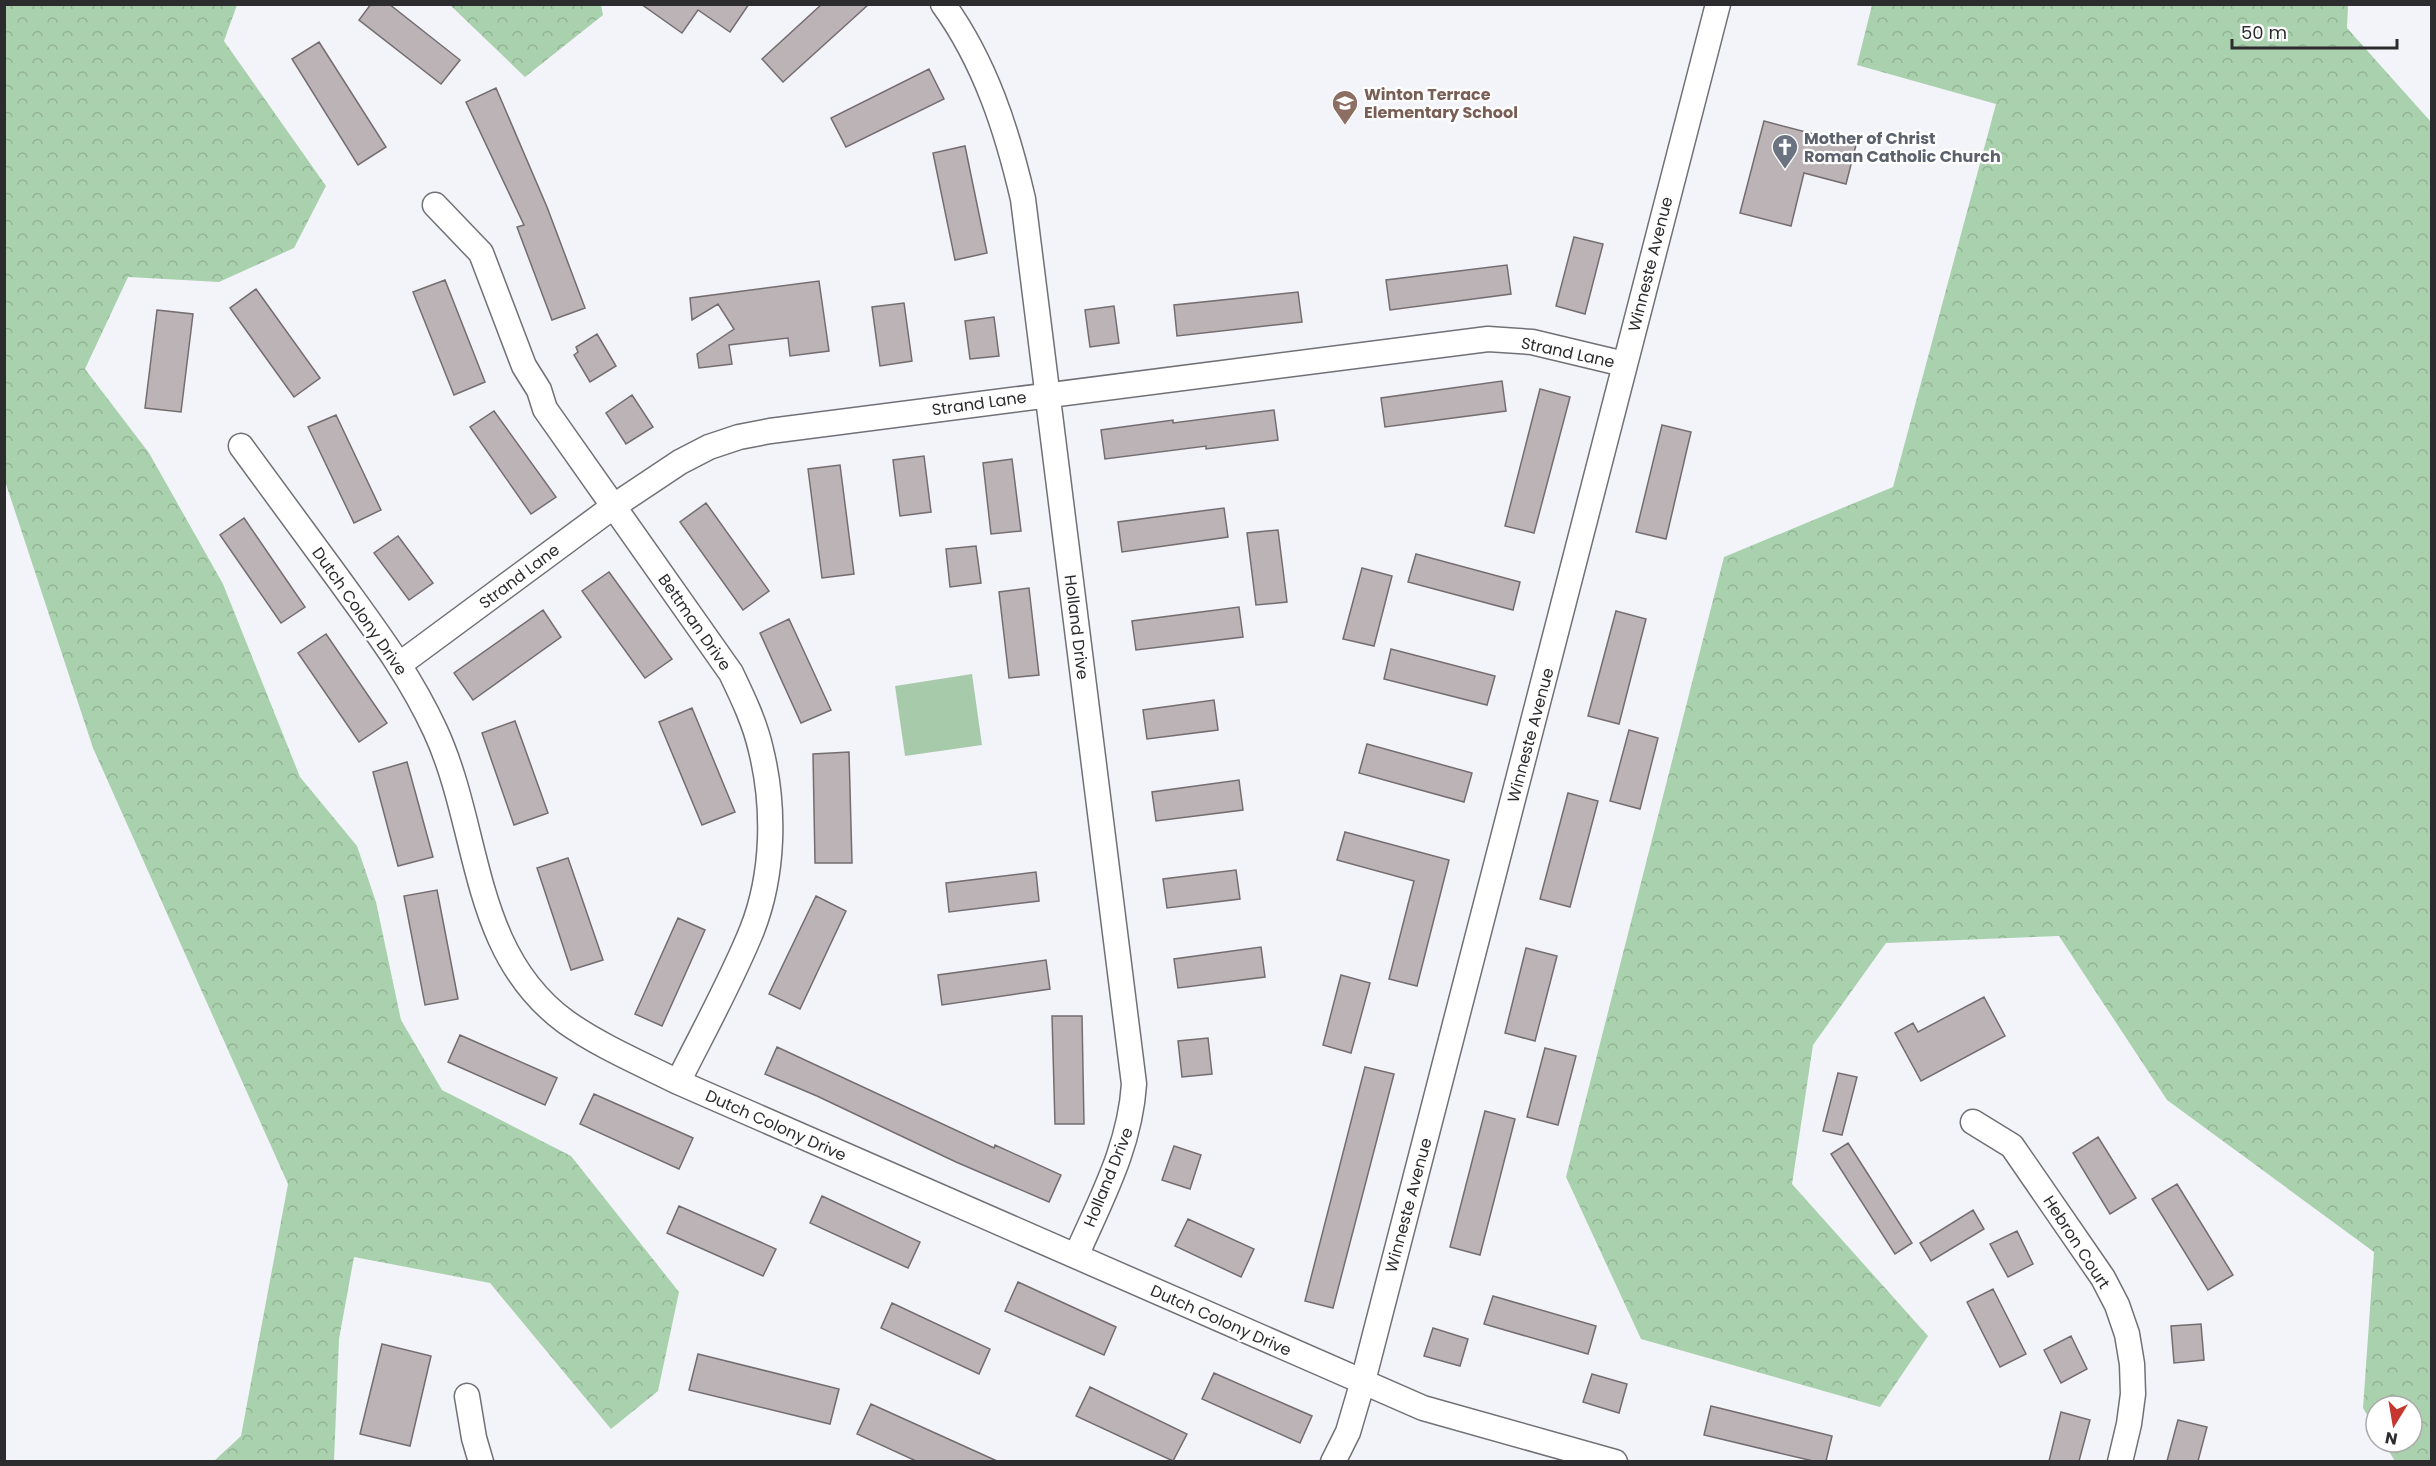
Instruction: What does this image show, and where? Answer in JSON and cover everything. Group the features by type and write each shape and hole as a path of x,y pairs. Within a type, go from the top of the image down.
{"street":[{"name":"Holland Drive","path":"943,4 974,56 995,102 1012,150 1023,199 1134,1084 1132,1114 1125,1142 1076,1256"},
{"name":"Winneste Avenue","path":"1333,1461 1348,1432 1363,1381 1718,4"},
{"name":"Bettman Drive","path":"435,205 481,253 524,366 539,390 545,409 731,673 749,710 758,739 768,789 770,829 768,860 761,899 752,928 678,1082"},
{"name":"Strand Lane","path":"400,664 614,506 680,462 709,447 739,437 770,430 1488,339 1532,342 1624,364"},
{"name":"Dutch Colony Drive","path":"241,446 400,664 435,731 451,769 490,918 503,947 520,974 540,999 564,1020 591,1038 678,1082 1423,1408 1615,1461"},
{"name":"Hebron Court","path":"1973,1122 2012,1146 2103,1278 2117,1305 2127,1334 2132,1364 2133,1394 2120,1461"},
{"path":"467,1396 474,1438 481,1461"}],"green space":[{"path":"4,5 237,5 224,41 326,186 294,248 219,282 128,277 85,369 149,453 223,584 300,777 357,846 376,902 401,1020 442,1090 571,1156 679,1292 658,1391 611,1429 490,1283 354,1257 339,1339 334,1461 214,1461 241,1436 288,1184 93,748 5,481"},
{"path":"450,5 601,5 603,15 525,77"},
{"path":"1872,5 2348,5 2347,28 2431,122 2431,1461 2395,1461 2391,1454 2424,1454 2424,1394 2364,1394 2364,1410 2363,1408 2374,1252 2167,1100 2059,936 1886,943 1813,1045 1792,1184 1928,1336 1880,1407 1641,1339 1566,1177 1724,557 1893,487 1996,104 1857,65"},
{"path":"972,674 982,745 905,756 895,686"}],"building":[{"path":"371,4 389,4 460,60 441,84 359,20"},
{"path":"641,4 749,4 730,32 698,10 682,33"},
{"path":"822,4 869,4 783,82 762,59"},
{"path":"319,42 386,147 358,165 292,59"},
{"path":"929,69 944,99 846,147 831,118"},
{"path":"496,88 547,207 585,308 552,320 517,227 524,225 466,102"},
{"path":"1764,121 1856,145 1846,184 1804,173 1791,226 1740,213"},
{"path":"965,146 987,253 955,260 933,153"},
{"path":"1574,237 1603,244 1585,314 1556,306"},
{"path":"1507,265 1511,294 1390,310 1386,280"},
{"path":"445,280 485,382 454,395 413,292"},
{"path":"819,281 829,351 790,356 788,338 729,345 732,364 699,368 697,354 734,329 718,304 692,320 690,298"},
{"path":"256,289 320,378 294,397 230,308"},
{"path":"1298,292 1302,322 1177,336 1174,305"},
{"path":"904,303 912,361 880,366 872,307"},
{"path":"1114,306 1119,343 1090,347 1085,310"},
{"path":"157,310 193,314 181,412 145,408"},
{"path":"994,317 999,356 970,359 965,321"},
{"path":"597,334 616,366 590,382 574,355 578,352 576,347"},
{"path":"1502,381 1506,411 1385,427 1381,398"},
{"path":"1540,389 1570,397 1534,533 1505,526"},
{"path":"632,395 653,427 626,444 606,413"},
{"path":"1274,410 1278,440 1206,449 1206,446 1105,459 1101,430"},
{"path":"494,411 556,497 531,514 470,427"},
{"path":"336,415 381,510 354,523 308,427"},
{"path":"1662,425 1691,432 1666,539 1636,532"},
{"path":"924,456 931,512 900,516 893,460"},
{"path":"1012,459 1021,531 991,534 983,463"},
{"path":"840,465 854,574 822,578 808,469"},
{"path":"706,503 769,591 743,610 680,522"},
{"path":"1224,508 1228,537 1122,552 1118,522"},
{"path":"244,518 305,607 281,623 220,535"},
{"path":"1278,530 1287,602 1256,605 1247,533"},
{"path":"398,536 433,583 409,600 374,553"},
{"path":"976,546 981,583 950,587 946,549"},
{"path":"1416,554 1520,582 1513,610 1408,582"},
{"path":"1362,568 1392,576 1374,646 1343,639"},
{"path":"609,572 672,659 645,678 582,591"},
{"path":"1029,588 1039,675 1009,678 999,592"},
{"path":"1239,607 1243,637 1136,650 1132,621"},
{"path":"543,610 561,637 473,700 454,673"},
{"path":"1616,611 1646,619 1619,724 1588,716"},
{"path":"789,619 831,710 801,723 760,633"},
{"path":"326,634 387,723 359,742 298,653"},
{"path":"1391,649 1495,676 1487,705 1384,679"},
{"path":"1214,700 1218,730 1147,739 1143,710"},
{"path":"692,708 735,812 702,825 659,722"},
{"path":"515,721 548,813 514,825 482,733"},
{"path":"1629,730 1658,738 1640,809 1610,801"},
{"path":"1367,744 1472,773 1464,802 1359,773"},
{"path":"849,752 852,863 815,863 813,754"},
{"path":"407,762 433,857 398,866 373,772"},
{"path":"1239,780 1243,810 1156,821 1152,792"},
{"path":"1568,793 1598,801 1570,907 1540,899"},
{"path":"1345,832 1449,860 1417,986 1389,979 1414,881 1337,860"},
{"path":"568,858 603,960 571,970 537,868"},
{"path":"1236,870 1240,899 1167,908 1163,879"},
{"path":"1036,872 1039,901 949,912 946,883"},
{"path":"437,890 458,999 425,1005 404,896"},
{"path":"816,896 846,911 800,1009 769,994"},
{"path":"678,918 705,930 662,1026 635,1014"},
{"path":"1261,947 1265,977 1178,988 1174,959"},
{"path":"1526,948 1557,956 1535,1041 1505,1033"},
{"path":"1046,960 1050,989 942,1005 938,975"},
{"path":"1341,975 1370,983 1351,1053 1323,1045"},
{"path":"1984,997 2005,1036 1921,1081 1895,1033 1913,1023 1918,1032"},
{"path":"1052,1016 1082,1016 1084,1124 1055,1124"},
{"path":"460,1035 557,1078 545,1105 448,1062"},
{"path":"1208,1038 1212,1074 1182,1077 1178,1041"},
{"path":"777,1047 994,1148 995,1145 1061,1175 1049,1202 765,1074"},
{"path":"1545,1048 1576,1056 1558,1125 1527,1117"},
{"path":"1365,1067 1394,1074 1333,1308 1305,1301"},
{"path":"1838,1073 1857,1077 1842,1135 1823,1131"},
{"path":"594,1094 693,1138 679,1169 580,1124"},
{"path":"1485,1111 1515,1119 1480,1255 1450,1247"},
{"path":"2098,1137 2136,1198 2110,1214 2073,1153"},
{"path":"1848,1143 1912,1243 1895,1254 1831,1154"},
{"path":"1174,1146 1201,1155 1190,1189 1162,1180"},
{"path":"2177,1184 2233,1275 2208,1290 2152,1199"},
{"path":"822,1196 920,1242 908,1268 810,1223"},
{"path":"679,1206 776,1249 763,1276 667,1233"},
{"path":"1973,1210 1984,1229 1931,1261 1920,1243"},
{"path":"1188,1219 1254,1249 1241,1277 1175,1246"},
{"path":"2017,1231 2033,1264 2008,1277 1990,1244"},
{"path":"1018,1282 1116,1327 1104,1355 1005,1311"},
{"path":"1993,1289 2026,1354 2000,1367 1967,1302"},
{"path":"1493,1296 1596,1326 1588,1354 1484,1324"},
{"path":"892,1303 990,1349 979,1374 881,1328"},
{"path":"2201,1324 2204,1360 2174,1363 2171,1326"},
{"path":"1433,1328 1468,1339 1460,1366 1424,1356"},
{"path":"2071,1336 2087,1369 2061,1383 2044,1350"},
{"path":"382,1344 431,1356 410,1446 360,1434"},
{"path":"698,1354 839,1389 830,1424 689,1390"},
{"path":"1214,1373 1312,1416 1300,1443 1202,1399"},
{"path":"1592,1374 1627,1384 1619,1413 1583,1402"},
{"path":"1090,1387 1187,1434 1173,1461 1076,1416"},
{"path":"871,1404 997,1461 916,1461 857,1434"},
{"path":"1711,1406 1832,1436 1826,1461 1813,1461 1704,1435"},
{"path":"2061,1412 2090,1420 2079,1461 2049,1461"},
{"path":"2178,1420 2207,1427 2198,1461 2167,1461"}],"place":[{"name":"Winton Terrace Elementary School","path":"1345,126"},
{"name":"Mother of Christ Roman Catholic Church","path":"1785,170"}]}
